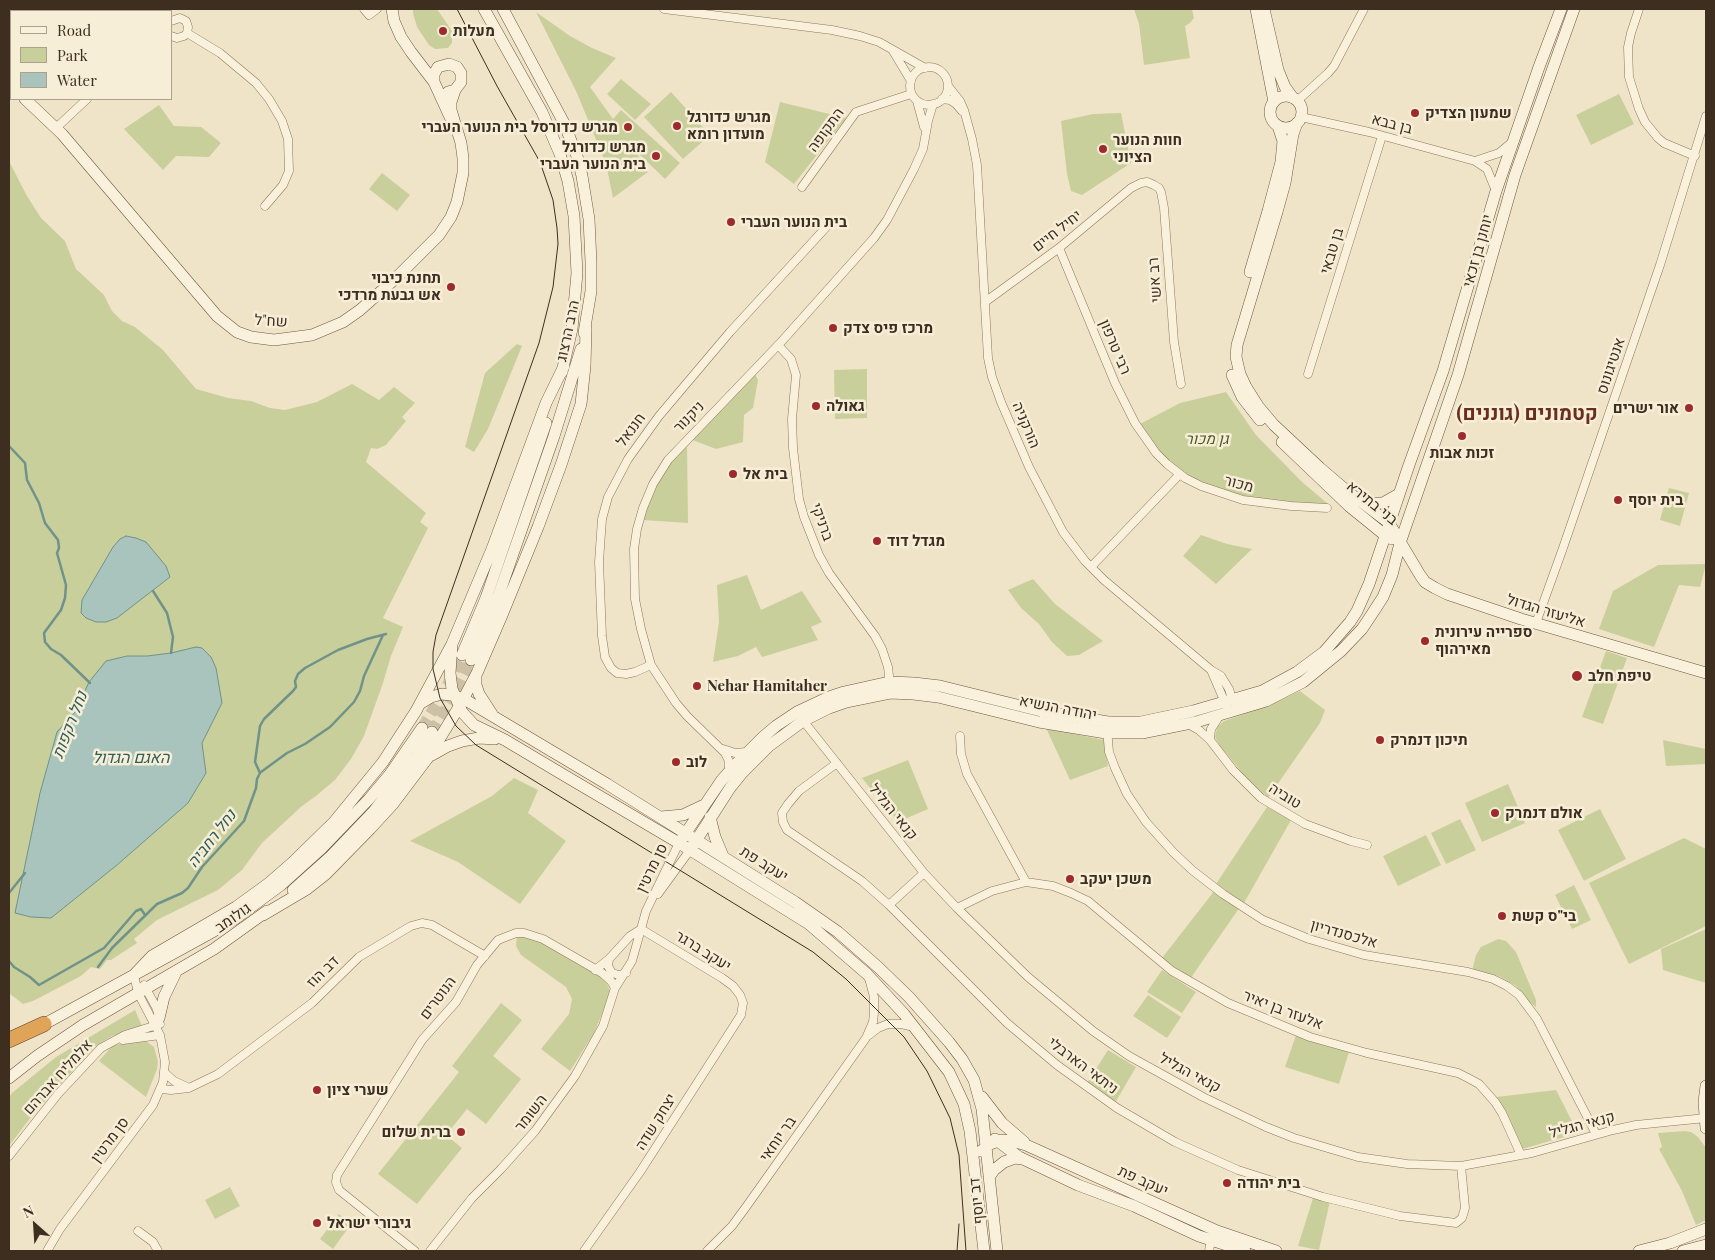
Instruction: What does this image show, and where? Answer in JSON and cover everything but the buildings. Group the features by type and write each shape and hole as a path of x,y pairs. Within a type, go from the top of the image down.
{"highway":[{"path":"9,1040 44,1024"}],"main road":[{"name":"שח\"ל","path":"392,9 397,29 411,52 436,85 455,127"},
{"name":"הרב הרצוג","path":"484,9 542,112 560,154 568,180 574,216 577,273 575,312 564,366 466,658 498,597 551,446 570,389 586,328 591,291 590,219 577,156 564,122 503,9"},
{"path":"1256,9 1274,102 1270,114 1278,126 1288,128 1299,120 1301,108 1285,87 1278,70 1264,9"},
{"name":"יוחנן בן זכאי","path":"1399,494 1443,371 1512,142 1561,9"},
{"name":"יוחנן בן זכאי","path":"1400,543 1458,375 1515,175 1574,9"},
{"path":"411,52 427,62 453,65 459,70 462,81 456,90 446,92 436,85 434,74 442,65"},
{"name":"שח\"ל","path":"26,100 56,128 217,316 237,332 251,337 274,340 312,335 343,322 360,310 396,278 439,235 454,210 463,173 463,158 451,110 456,90"},
{"path":"1274,102 1282,96 1295,99"},
{"name":"בני בתירא","path":"1299,120 1293,134 1277,212 1241,327 1237,344 1237,363 1242,380 1266,416 1320,468 1389,523 1400,543"},
{"name":"בני בתירא","path":"1278,126 1283,141 1281,162 1232,335 1230,350 1232,374 1245,402 1272,433 1330,488 1386,536 1400,543"},
{"path":"263,915 306,889 338,862 393,804 427,759 477,673 548,502 581,404 586,328"},
{"path":"134,975 152,956 236,906 269,883 292,863 334,822 370,779 397,742 421,703 452,644 492,549 546,403 564,366"},
{"path":"1364,504 1384,503 1399,494"},
{"name":"יהודה הנשיא","path":"679,843 729,772 748,751 776,726 892,687 1039,722 1107,727 1142,733 1188,724 1220,715 1229,705 1280,682 1301,669 1333,642 1350,622 1362,601 1399,494"},
{"name":"יהודה הנשיא","path":"1107,727 1229,705 1266,701 1303,682 1341,652 1362,629 1383,597 1392,575 1400,543"},
{"name":"אליעזר הגדול","path":"1400,543 1425,582 1447,594 1567,633 1706,673"},
{"path":"1392,575 1402,569 1420,574"},
{"path":"452,644 450,673 459,701"},
{"path":"477,673 476,685 482,701 502,723"},
{"path":"421,703 435,695 459,701"},
{"name":"יעקב פת","path":"459,701 502,723 723,856 819,918 878,967 908,997 956,1051 969,1070 977,1089 986,1147"},
{"name":"יעקב פת","path":"459,701 466,718 476,727 505,740 679,843 809,924 867,974 915,1028 949,1072 964,1104 969,1123 974,1170"},
{"name":"יהודה הנשיא","path":"690,850 730,788 758,757 800,717"},
{"name":"גולומב","path":"9,1046 44,1024 236,918 297,872 339,832 427,730 392,788 352,836 263,915 214,949 67,1035 9,1078"},
{"path":"427,759 442,749 462,741 485,738 505,740"},
{"path":"661,817 683,815 704,805"},
{"path":"710,817 715,838 723,856"},
{"path":"158,1023 164,997 176,972"},
{"path":"1706,1086 1704,1102 1706,1122"},
{"path":"977,1089 1002,1123 1032,1147"},
{"name":"יעקב פת","path":"964,1104 984,1129 997,1141 1023,1159 1091,1191 1134,1206 1215,1243 1241,1251"},
{"path":"974,1170 976,1158 986,1147 997,1141"},
{"name":"יעקב פת","path":"997,1141 1012,1141 1032,1147 1215,1243 1276,1251"},
{"name":"דב יוסף","path":"986,1147 997,1251"},
{"path":"990,1177 994,1170 1004,1162 1017,1158 1023,1159"},
{"name":"דב יוסף","path":"974,1170 984,1251"},
{"path":"1639,1251 1670,1243 1706,1229"},
{"path":"1683,1251 1706,1245"}],"street":[{"path":"366,12 376,9"},
{"path":"664,9 832,30 879,42 926,68"},
{"path":"1295,99 1334,66 1364,9"},
{"path":"1639,9 1628,47 1629,77 1638,109 1645,122 1658,138 1664,143 1694,156"},
{"path":"172,36 181,38 187,33 188,26 186,21 174,16"},
{"path":"187,33 220,53 256,83 282,122 288,139 289,171 283,185 265,206"},
{"path":"890,48 899,58 911,81 911,94 918,101 928,105 933,104 942,99 947,91 948,86 945,76 931,67 916,72 911,81"},
{"name":"הורקניה","path":"948,86 960,101 968,119 977,165 988,358 992,377 1008,420 1041,492 1063,532 1104,580 1225,680 1229,705"},
{"name":"התקופה","path":"802,186 856,112 911,94"},
{"path":"942,99 950,100 956,104 968,119"},
{"path":"56,128 86,100"},
{"name":"ניקנור","path":"918,101 925,137"},
{"name":"ניקנור","path":"723,749 687,716 666,691 651,665 641,629 634,590 634,549 643,508 653,484 668,460 860,256 887,220 914,170 922,148 933,104"},
{"name":"אנטיגונוס","path":"1536,623 1561,556 1635,339 1706,116"},
{"name":"בן בבא","path":"1299,120 1382,136 1475,161"},
{"name":"בן טבאי","path":"1308,374 1382,136"},
{"path":"1475,161 1499,153 1512,142"},
{"path":"1475,161 1486,169 1496,191"},
{"name":"יחיל חיים","path":"985,302 1059,248 1131,188 1147,182"},
{"name":"רב אשי","path":"1147,182 1159,188 1164,208 1174,342 1181,384"},
{"name":"חננאל","path":"651,665 635,672 617,673 610,668 605,657 602,636 599,562 602,519 608,498 628,459 658,416 730,332 830,222"},
{"name":"רבי טרפון","path":"1059,248 1115,383 1136,423 1156,453"},
{"name":"ברניקי","path":"778,345 791,359 796,375 792,419 793,448 799,499 804,517 819,555 829,573 875,636 882,649 892,687"},
{"name":"מכור","path":"1156,453 1166,464 1201,486 1243,500 1327,508"},
{"path":"1091,567 1180,474"},
{"path":"1210,740 1212,726 1220,715"},
{"name":"קנאי הגליל","path":"800,717 924,873 1008,958 1093,1030 1129,1056 1203,1096 1273,1130 1335,1151 1392,1162 1461,1166 1521,1155 1636,1125 1706,1122"},
{"name":"טוביה","path":"1188,724 1199,730 1210,740 1233,770 1248,786 1268,802 1305,824 1367,845"},
{"name":"אלכסנדריון","path":"1107,727 1109,752 1115,768 1127,794 1146,822 1192,870 1223,894 1263,920 1309,939 1378,958 1476,974 1493,979 1519,995 1537,1019 1596,1134"},
{"path":"960,736 961,754 968,774 1026,882"},
{"path":"723,749 735,753 748,751"},
{"path":"723,749 728,758 729,772"},
{"name":"ניתאי הארבלי","path":"837,763 799,791 782,813 782,822 787,830 862,881 889,905 995,1012 1035,1047 1117,1108 1184,1146 1238,1170 1323,1197 1384,1213 1456,1223 1462,1218 1465,1208 1461,1166"},
{"name":"סן מרטין","path":"641,929 679,843"},
{"name":"סן מרטין","path":"650,905 690,850"},
{"path":"889,905 924,873"},
{"name":"אלעזר בן יאיר","path":"957,908 992,891 1026,882 1053,886 1088,901 1172,972 1236,1007 1310,1037 1367,1053 1458,1073 1479,1084 1502,1113 1521,1155"},
{"name":"דב הוז","path":"161,1089 189,1088 218,1074 255,1044 312,1003 359,957 411,926 422,923 432,925 485,956"},
{"path":"596,970 609,960 630,936 641,929"},
{"name":"השומר","path":"430,1251 472,1198 502,1169 535,1132 560,1098 580,1067 602,1026 616,988 626,973 637,948 641,929"},
{"name":"יעקב ברגר","path":"641,929 722,978 733,986 743,1003"},
{"name":"הנוטרים","path":"415,1251 339,1190 336,1175 422,1040 456,1002 477,965 498,940 516,933 524,933 543,939 596,970 607,977 616,988"},
{"path":"609,960 608,966 612,973 619,975 626,973"},
{"name":"בר יוחאי","path":"708,1251 737,1220 866,1038 873,1022 874,1007 873,991 867,974"},
{"name":"סן מרטין","path":"47,1251 60,1228 153,1105 161,1089 165,1073 165,1062 158,1023 134,975"},
{"name":"יצחק שדה","path":"584,1251 640,1172 740,1015 743,1003"},
{"name":"אלמליח אברהם","path":"9,1156 58,1094 101,1048 158,1023"},
{"name":"בר יוחאי","path":"866,1038 877,1029 886,1025 901,1024 915,1028"},
{"name":"אלמליח אברהם","path":"111,1042 160,1035"},
{"path":"165,1073 181,1085 189,1088"},
{"path":"138,1231 153,1242 158,1251"}],"green space":[{"path":"413,9 437,9 452,31 452,43 448,48 435,49 429,45 417,27"},
{"path":"1134,9 1192,9 1194,18 1185,26 1190,58 1144,65 1139,24"},
{"path":"536,12 570,36 616,58 590,87 613,119 621,110 680,163 665,179 635,150 648,172 613,198 606,164 577,93"},
{"path":"621,79 651,104 635,120 607,94"},
{"name":"מגרש כדורגל מועדון רומא","path":"671,92 710,135 683,159 644,117"},
{"path":"1619,94 1634,124 1591,145 1576,115"},
{"path":"780,102 846,118 794,184 765,162"},
{"path":"159,105 174,126 201,127 221,143 209,157 176,156 163,170 124,129"},
{"path":"1121,113 1131,163 1082,195 1071,191 1067,174 1061,121 1093,114"},
{"path":"9,161 41,218 65,241 76,269 104,295 112,311 122,321 135,327 163,350 196,389 285,410 317,402 352,384 379,400 394,387 415,403 402,417 406,421 386,445 377,449 371,448 366,462 426,513 420,522 428,528 383,618 403,627 391,656 364,736 351,759 335,780 302,806 262,843 242,870 218,890 157,920 134,939 137,943 111,960 107,960 100,969 91,967 81,976 33,1001 23,1004 9,993"},
{"path":"382,173 410,195 397,211 369,189"},
{"path":"517,344 522,346 488,429 474,452 465,447 485,373"},
{"path":"867,369 867,418 835,419 834,370"},
{"path":"755,374 758,380 753,408 744,415 743,442 716,449 690,439"},
{"name":"גן מכור","path":"1226,392 1256,435 1301,481 1328,504 1305,504 1248,498 1195,481 1183,474 1167,460 1140,424 1180,403"},
{"path":"687,443 688,523 643,520 653,492 671,461"},
{"path":"1669,488 1689,493 1680,526 1660,520"},
{"path":"1201,535 1227,544 1252,549 1216,584 1183,556"},
{"path":"1706,564 1700,587 1679,585 1654,647 1599,629 1613,591 1658,565"},
{"path":"747,575 761,610 802,591 822,622 811,627 818,640 762,657 756,647 738,656 713,662 719,622 717,585"},
{"path":"1033,579 1055,604 1103,641 1079,655 1067,656 1052,642 1039,624 1021,608 1008,590"},
{"path":"1606,651 1627,658 1603,724 1582,717"},
{"path":"1300,691 1325,710 1320,723 1268,798 1245,776 1220,746 1215,737 1216,732 1218,726 1224,721 1270,705"},
{"path":"1046,728 1104,740 1108,766 1070,780"},
{"path":"1663,740 1706,749 1706,764 1666,766"},
{"path":"908,760 928,809 898,822 862,778"},
{"path":"514,778 538,790 528,813 566,841 520,904 458,862 410,841 492,796"},
{"name":"אולם דנמרק","path":"1508,784 1525,823 1482,842 1465,803"},
{"path":"1267,807 1291,820 1244,903 1216,884"},
{"path":"1600,809 1626,859 1584,881 1558,830"},
{"path":"1460,819 1476,850 1446,864 1431,833"},
{"path":"1426,835 1441,865 1398,886 1383,856"},
{"path":"1684,838 1706,849 1706,926 1629,964 1589,883"},
{"path":"1574,885 1591,920 1572,929 1555,895"},
{"path":"1215,890 1240,907 1190,979 1162,958"},
{"path":"1706,929 1706,983 1663,970 1661,949"},
{"path":"517,935 542,942 600,976 607,984 611,993 594,1033 570,1071 541,1049 569,1014 572,999 566,987 521,955 516,946"},
{"path":"1498,939 1506,941 1516,952 1536,1000 1536,1007 1529,1002 1516,986 1499,976 1472,971 1476,955 1481,947"},
{"path":"1162,970 1196,992 1182,1013 1147,992"},
{"path":"1148,995 1181,1017 1167,1038 1133,1016"},
{"path":"501,1003 522,1020 493,1056 521,1079 486,1124 467,1109 446,1135 462,1148 417,1204 378,1174 459,1072 452,1066"},
{"path":"135,1010 142,1026 112,1036 94,1047 31,1117 9,1146 9,1097 12,1093 56,1057"},
{"path":"1296,1035 1349,1052 1339,1084 1285,1067"},
{"path":"146,1041 154,1047 158,1062 146,1097 99,1061 112,1046"},
{"path":"1108,1050 1136,1067 1115,1103 1087,1083"},
{"path":"1556,1090 1578,1133 1522,1149 1505,1111 1496,1097"},
{"path":"1691,1132 1698,1137 1706,1148 1706,1220 1696,1225 1682,1191 1659,1149 1662,1147 1658,1133"},
{"path":"230,1187 240,1206 215,1219 205,1200"},
{"path":"1314,1195 1330,1201 1319,1250 1298,1246"},
{"path":"339,1214 351,1224 333,1249 320,1239"}],"water":[{"path":"126,536 146,542 166,566 170,577 117,618 106,622 96,622 86,618 81,613 82,600 113,547 120,539"},
{"name":"האגם הגדול","path":"196,647 202,648 211,657 216,668 222,703 202,743 206,773 188,803 117,865 51,918 31,917 15,913 40,793 57,732 76,711 89,682 106,661 127,656 171,653"}],"waterway":[{"name":"נחל רקפות","path":"9,446 25,463 27,480 39,503 45,523 58,540 59,548 57,553 66,585 65,598 61,610 44,633 45,642 90,683"},
{"path":"153,591 167,613 173,637 171,653"},
{"name":"נחל רחביה","path":"98,967 112,948 157,904 182,893 188,888 202,867 244,821 260,773 255,762 260,726 264,719 296,687 295,681 298,674 305,668 338,650 386,634"},
{"path":"261,772 287,753 305,744 330,727 354,702 383,635"},
{"name":"נחל רקפות","path":"9,893 25,873"},
{"name":"נחל רקפות","path":"9,961 14,967 39,985 104,948 136,911 141,909 145,915"}],"tunnel":[{"path":"422,728 446,688 462,655"},
{"path":"432,732 450,702 471,660"}],"tram line":[{"path":"457,9 497,86 540,162 553,200 558,244 553,287 539,343 436,635 433,669 440,698 456,726 476,745 813,952 846,979 904,1037 927,1071 950,1118 959,1155 966,1251"},
{"path":"957,1251 959,1224"}],"place":[{"name":"מעלות","path":"443,31"},
{"name":"שמעון הצדיק","path":"1415,113"},
{"name":"מגרש כדורגל מועדון רומא","path":"677,126"},
{"name":"מגרש כדורסל בית הנוער העברי","path":"628,127"},
{"name":"חוות הנוער הציוני","path":"1103,149"},
{"name":"מגרש כדורגל בית הנוער העברי","path":"656,156"},
{"name":"בית הנוער העברי","path":"731,222"},
{"name":"תחנת כיבוי אש גבעת מרדכי","path":"451,287"},
{"name":"מרכז פיס צדק","path":"833,328"},
{"name":"גאולה","path":"816,406"},
{"name":"אור ישרים","path":"1689,408"},
{"name":"זכות אבות","path":"1462,436"},
{"name":"בית אל","path":"733,474"},
{"name":"בית יוסף","path":"1618,500"},
{"name":"מגדל דוד","path":"877,541"},
{"name":"ספרייה עירונית מאירהוף","path":"1425,641"},
{"name":"טיפת חלב","path":"1577,676"},
{"name":"Nehar Hamitaher","path":"697,686"},
{"name":"תיכון דנמרק","path":"1380,740"},
{"name":"לוב","path":"676,762"},
{"name":"אולם דנמרק","path":"1495,813"},
{"name":"משכן יעקב","path":"1070,879"},
{"name":"בי\"ס קשת","path":"1502,916"},
{"name":"שערי ציון","path":"317,1090"},
{"name":"ברית שלום","path":"461,1132"},
{"name":"בית יהודה","path":"1227,1183"},
{"name":"גיבורי ישראל","path":"317,1223"}],"district":[{"name":"קטמונים (גוננים)","path":"1527,414"}]}
